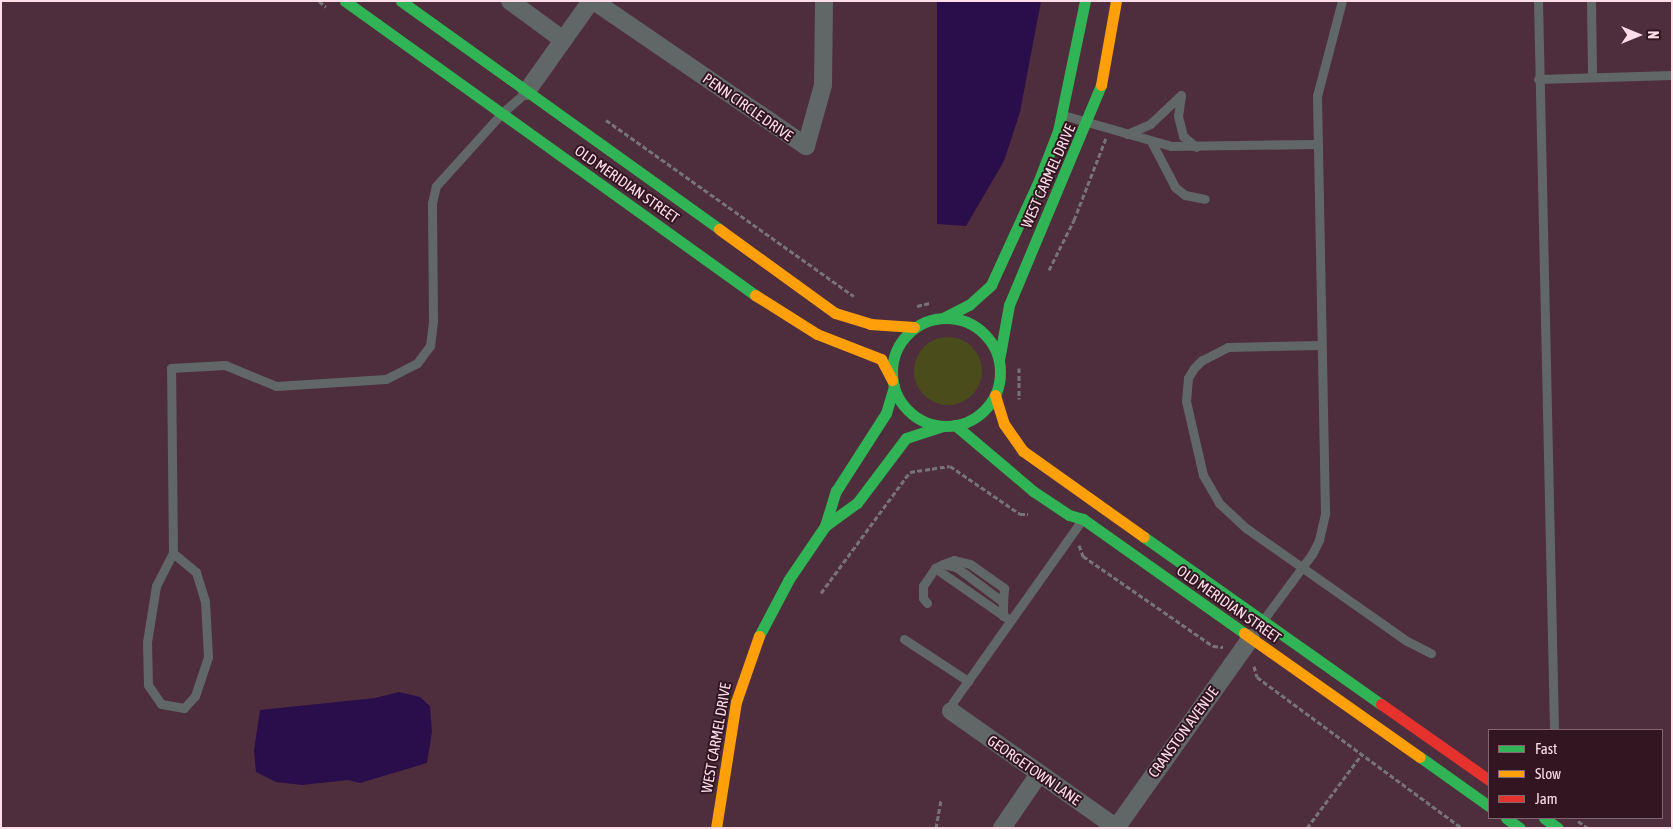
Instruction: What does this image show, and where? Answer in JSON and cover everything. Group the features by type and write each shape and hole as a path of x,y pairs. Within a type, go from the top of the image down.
{"main road":[{"name":"OLD MERIDIAN STREET","path":"345,1 777,311 817,334 881,359 893,383"},
{"name":"OLD MERIDIAN STREET","path":"402,1 835,313 870,324 914,327"},
{"name":"WEST CARMEL DRIVE","path":"945,317 969,305 991,284 1049,156 1061,114 1085,1"},
{"name":"WEST CARMEL DRIVE","path":"999,360 1002,334 1012,297 1088,122 1108,53 1116,1"},
{"path":"945,317 966,321 980,329 991,340 999,360 1000,378 995,395 979,415 955,426 942,426 912,414 893,383 894,356 899,345 914,327 945,317"},
{"name":"WEST CARMEL DRIVE","path":"716,828 733,718 750,658 764,622 825,526 836,491 886,413 893,383"},
{"name":"OLD MERIDIAN STREET","path":"995,395 1004,424 1023,451 1488,779"},
{"name":"WEST CARMEL DRIVE","path":"825,526 857,503 897,446 916,433 942,426"},
{"name":"OLD MERIDIAN STREET","path":"955,426 1033,491 1068,515 1083,519 1488,805"},
{"path":"1545,819 1558,828"}],"street":[{"path":"510,1 564,40"},
{"name":"PENN CIRCLE DRIVE","path":"528,91 592,1 806,146 823,85 824,1"},
{"name":"CRANSTON AVENUE","path":"1117,828 1251,638"},
{"name":"GEORGETOWN LANE","path":"951,711 1117,828"},
{"path":"1002,828 1039,774"}],"lane":[{"path":"1263,621 1302,569 1319,540 1325,513 1316,144 1317,96 1342,1"},
{"path":"1538,1 1538,79 1554,729"},
{"path":"1591,1 1592,77"},
{"path":"1538,79 1672,76"},
{"path":"173,554 196,572 205,601 208,657 195,696 184,708 161,704 148,684 147,642 156,586 173,554 171,368 225,364 276,386 386,379 417,363 430,346 434,322 432,203 436,186 502,113 528,91"},
{"path":"1127,134 1150,124 1181,95 1178,116 1183,136 1196,147"},
{"path":"1061,114 1150,141 1196,147 1316,144"},
{"path":"1150,141 1175,187 1184,195 1205,199"},
{"path":"1321,345 1228,347 1202,360 1188,378 1185,389 1187,411 1203,475 1214,496 1246,528 1407,641 1432,653"},
{"path":"951,711 968,682 1083,519"},
{"path":"939,566 1011,621"},
{"path":"939,566 956,567 1003,602 1003,616"},
{"path":"927,603 923,598 923,586 939,566"},
{"path":"904,640 968,682"}],"path":[{"path":"600,116 854,296 858,302"},
{"path":"908,308 934,302"},
{"path":"1020,361 1020,405"},
{"path":"821,594 910,472 950,466 1020,514 1030,514"},
{"path":"1082,547 1083,556 1213,646 1229,648"},
{"path":"1255,666 1257,677 1462,828"},
{"path":"1307,828 1362,754"},
{"path":"936,828 941,799"},
{"path":"1574,819 1588,828"}],"shaded area":[{"path":"937,1 1041,1 1020,112 1004,161 966,226 937,224"},
{"path":"941,337 955,337 967,342 977,352 982,364 982,378 977,390 967,400 955,405 941,405 929,400 919,390 914,378 914,364 919,352 929,342"},
{"path":"399,692 420,697 430,706 432,732 427,763 360,783 348,780 302,785 276,782 256,772 254,750 260,710 375,698"}],"traffic: fast":[{"path":"345,1 755,295"},
{"path":"401,1 719,229"},
{"path":"945,317 969,305 991,285 1039,180 1058,131 1085,1"},
{"path":"999,360 1009,305 1101,85"},
{"path":"946,318 967,322 984,334 996,351 1000,372 996,393 984,410 967,422 946,426 925,422 908,410 896,393 892,372 896,351 908,334 925,322 946,318"},
{"path":"759,636 789,579 825,526 836,491 886,413 894,386"},
{"path":"955,425 1033,491 1069,515 1083,519 1244,633"},
{"path":"825,526 857,503 906,438 942,426"},
{"path":"1144,537 1381,704"},
{"path":"1420,757 1488,805"},
{"path":"1507,819 1520,828"},
{"path":"1545,819 1558,828"}],"traffic: slow":[{"path":"1101,85 1116,1"},
{"path":"719,229 835,313 870,324 914,327"},
{"path":"755,295 817,334 881,359 892,380"},
{"path":"995,395 1004,424 1023,451 1144,537"},
{"path":"1244,633 1420,757"},
{"path":"716,828 736,702 759,636"}],"traffic: jam":[{"path":"1381,704 1488,779"}]}
